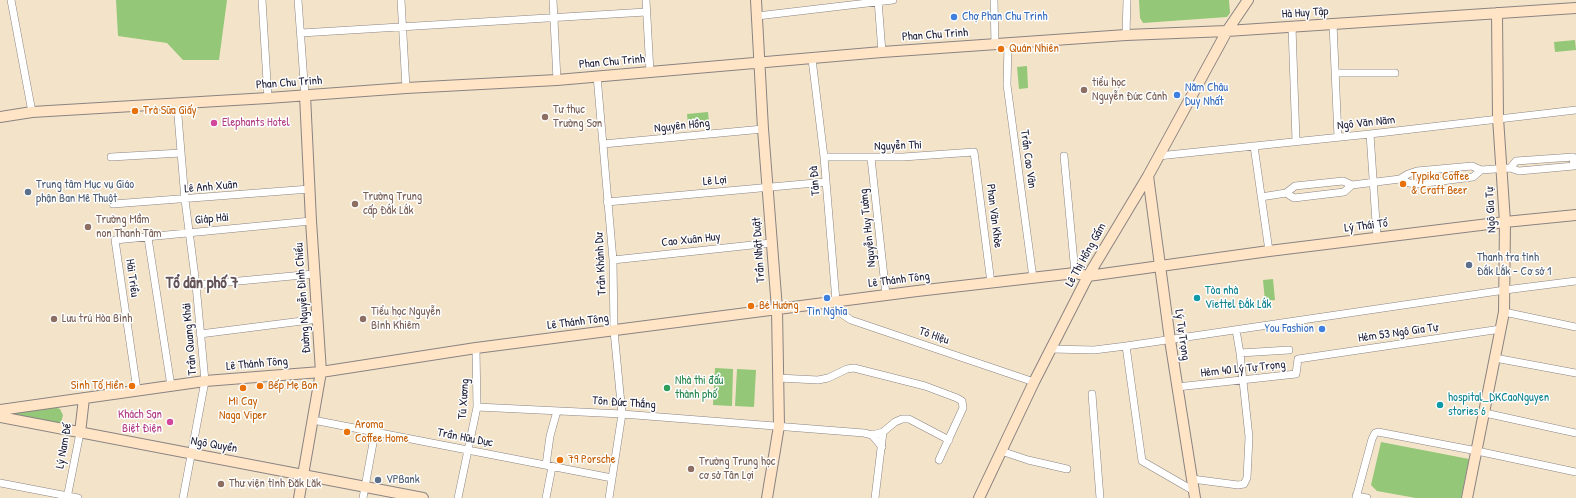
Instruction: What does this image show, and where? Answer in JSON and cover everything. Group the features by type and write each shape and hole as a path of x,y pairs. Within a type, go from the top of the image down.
{"main road":[{"name":"Trần Nhật Duật","path":"756,0 763,129 777,309 779,426 767,498"},
{"name":"Lê Thị Hồng Gấm","path":"979,498 1034,382 1088,276 1148,176 1227,31 1248,0"},
{"name":"Hà Huy Tập","path":"1227,31 1576,8"},
{"name":"Ngô Gia Tự","path":"1467,498 1504,312 1506,168 1498,118 1496,14"},
{"name":"Phan Chu Trinh","path":"0,117 32,112 177,104 406,88 557,80 760,62 994,44 1126,35 1227,31"},
{"name":"Đường Nguyễn Đình Chiểu","path":"299,498 321,372 314,274 305,95"},
{"name":"Lý Tự Trọng","path":"1148,176 1159,267 1195,494"},
{"name":"Lý Thái Tổ","path":"1159,267 1377,237 1576,215"},
{"name":"Lê Thánh Tông","path":"0,410 171,386 321,372 476,348 836,301 1075,273 1088,276 1159,267"},
{"name":"Lý Nam Đế","path":"80,433 84,398"},
{"name":"Ngô Quyền","path":"0,417 192,455 304,474 423,498"}],"street":[{"path":"11,0 32,112"},
{"path":"262,0 268,98"},
{"path":"298,0 305,95"},
{"path":"401,0 406,88"},
{"path":"553,0 557,80"},
{"path":"646,0 650,72"},
{"path":"757,16 878,0 893,0"},
{"path":"878,0 882,52"},
{"path":"994,0 994,44"},
{"path":"1126,35 1127,0"},
{"path":"301,33 646,12"},
{"path":"1333,24 1338,137"},
{"path":"1292,27 1296,142"},
{"name":"Trần Cao Vân","path":"1008,44 1007,85 1033,278"},
{"name":"Tản Đà","path":"812,59 824,158 836,301"},
{"path":"1335,73 1395,73"},
{"name":"Trần Khánh Dư","path":"597,76 613,260 614,331 622,414 609,498"},
{"name":"Trần Quang Khải","path":"177,104 185,200 196,285 205,382 184,498"},
{"name":"Ngô Văn Năm","path":"1158,156 1370,134 1576,110"},
{"name":"Nguyên Hồng","path":"603,144 763,129"},
{"path":"1370,134 1377,237"},
{"path":"1254,146 1269,251"},
{"name":"Nguyễn Thi","path":"824,158 903,157 974,152"},
{"name":"Phan Văn Khòe","path":"974,152 991,283"},
{"path":"111,157 181,153"},
{"path":"1064,156 1075,273"},
{"path":"1286,193 1294,198 1344,192 1352,185 1400,179 1417,171 1472,166 1481,170 1506,168 1518,171 1574,166 1573,157 1516,161 1506,168"},
{"name":"Nguyễn Huy Tưởng","path":"871,158 886,295"},
{"path":"1400,179 1409,183 1418,184 1473,177 1481,170"},
{"path":"1261,197 1286,193 1294,186 1344,181 1352,185"},
{"name":"Lê Lợi","path":"607,202 826,182"},
{"name":"Lê Anh Xuân","path":"113,204 310,190"},
{"name":"Giáp Hải","path":"115,240 311,221"},
{"path":"148,238 171,386"},
{"name":"Hải Triều","path":"115,240 138,390"},
{"name":"Cao Xuân Huy","path":"613,260 771,243"},
{"path":"196,285 314,274"},
{"path":"1051,349 1094,350 1126,346 1505,290 1576,281"},
{"name":"Tô Hiệu","path":"836,301 839,312 851,320 1034,382"},
{"path":"1504,312 1576,327"},
{"path":"200,334 318,319"},
{"name":"Hẻm 53 Ngô Gia Tự","path":"1298,359 1501,329"},
{"path":"1192,479 1238,485 1244,484 1247,478 1249,437 1236,330"},
{"path":"1126,346 1142,461 1195,494"},
{"name":"Tú Xương","path":"458,498 477,407 476,348"},
{"path":"1240,353 1289,350"},
{"path":"1495,358 1576,373"},
{"name":"Hẻm 40 Lý Tự Trọng","path":"1177,387 1296,374 1298,359"},
{"path":"778,378 818,380 828,378 847,369 854,368 936,389 961,400 964,404 939,460"},
{"path":"1092,394 1100,498"},
{"name":"Tôn Đức Thắng","path":"477,407 622,414 872,434 883,432"},
{"path":"546,498 550,436 556,411"},
{"path":"1485,413 1576,433"},
{"path":"875,498 883,432 895,422 902,419 909,419 949,440"},
{"name":"Trần Hữu Dực","path":"313,420 612,478"},
{"path":"363,498 375,432"},
{"path":"1367,498 1356,497 1372,439 1375,433 1378,432 1576,472"},
{"name":"Lý Nam Đế","path":"67,497 80,433"},
{"path":"872,434 882,447"},
{"path":"1001,451 1028,460 1067,469"},
{"path":"0,483 78,498"}],"green space":[{"path":"116,0 227,0 219,60 183,60 167,43 118,36"},
{"path":"1139,0 1229,0 1230,13 1227,17 1143,23 1140,18"},
{"path":"1575,40 1576,50 1555,52 1554,42"},
{"path":"1027,66 1028,88 1019,89 1017,67"},
{"path":"708,112 709,122 688,124 687,114"},
{"path":"1273,279 1275,300 1265,301 1263,280"},
{"path":"715,368 733,369 732,406 713,405"},
{"path":"737,369 756,370 754,407 735,406"},
{"path":"60,409 63,415 61,423 58,425 0,416 0,411"},
{"path":"1381,442 1469,459 1461,498 1416,498 1377,491 1371,485"}],"place":[{"name":"Chợ Phan Chu Trinh","path":"954,17"},
{"name":"Quán Nhiên","path":"1001,49"},
{"name":"tiểu học Nguyễn Đức Cảnh","path":"1084,90"},
{"name":"Năm Châu Duy Nhất","path":"1177,95"},
{"name":"Trà Sữa Giấy","path":"135,111"},
{"name":"Tư thục Trường Sơn","path":"545,117"},
{"name":"Elephants Hotel","path":"214,123"},
{"name":"Typika Coffee & Craft Beer","path":"1403,184"},
{"name":"Trung tâm Mục vụ Giáo phận Ban Mê Thuột","path":"28,192"},
{"name":"Trường Trung cấp Đắk Lắk","path":"355,204"},
{"name":"Trường Mầm non Thanh Tâm","path":"88,227"},
{"name":"Thanh tra tỉnh Đắk Lắk - Cơ sở 1","path":"1469,265"},
{"name":"Tín Nghĩa","path":"827,298"},
{"name":"Tòa nhà Viettel Đắk Lắk","path":"1197,298"},
{"name":"Bé Hướng","path":"751,306"},
{"name":"Lưu trú Hòa Bình","path":"54,319"},
{"name":"Tiểu học Nguyễn Bỉnh Khiêm","path":"363,319"},
{"name":"You Fashion","path":"1322,329"},
{"name":"Sinh Tố Hiền","path":"132,386"},
{"name":"Bếp Mẹ Bon","path":"260,386"},
{"name":"Mì Cay Naga Viper","path":"243,388"},
{"name":"Nhà thi đấu thành phố","path":"667,388"},
{"name":"hospital_DKCaoNguyen stories 6","path":"1440,405"},
{"name":"Khách Sạn Biệt Điện","path":"170,422"},
{"name":"Aroma Coffee Home","path":"347,432"},
{"name":"79 Porsche","path":"560,460"},
{"name":"Trường Trung học cơ sở Tân Lợi","path":"691,469"},
{"name":"VPBank","path":"378,480"},
{"name":"Thư viện tỉnh Đăk Lăk","path":"221,484"}],"district":[{"name":"Tổ dân phố 7","path":"202,284"}]}
